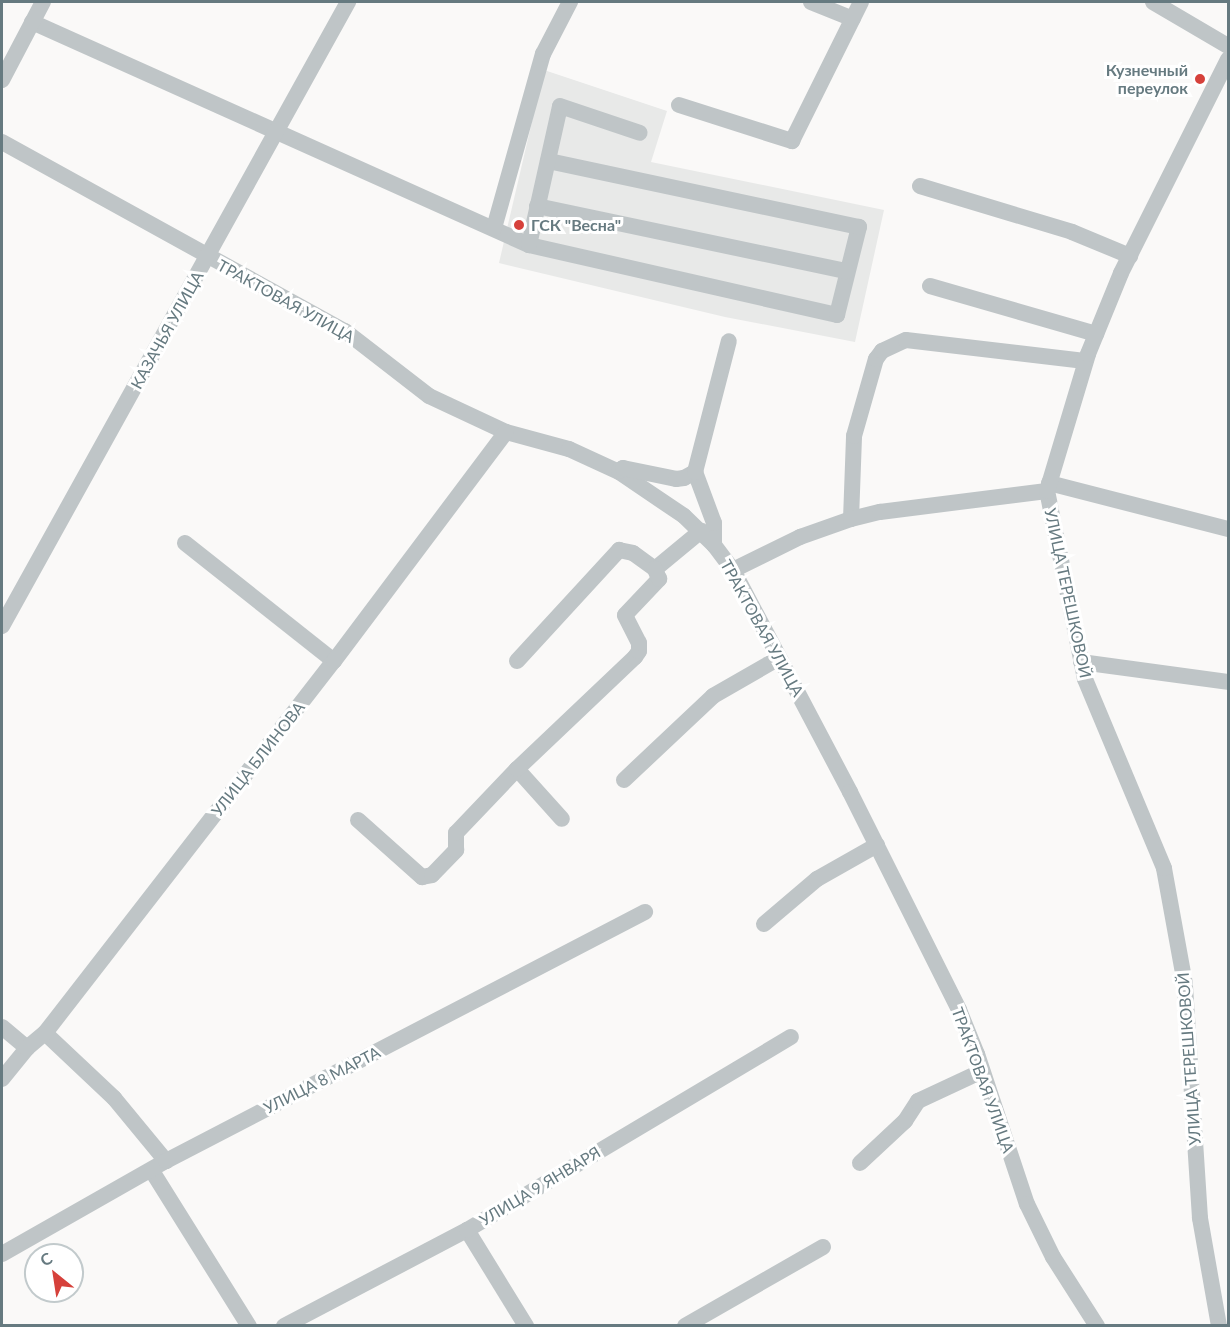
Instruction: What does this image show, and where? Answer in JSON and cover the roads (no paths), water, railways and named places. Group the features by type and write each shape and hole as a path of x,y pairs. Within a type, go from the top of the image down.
{"street":[{"path":"2,80 43,2"},
{"name":"КАЗАЧЬЯ УЛИЦА","path":"2,626 348,2"},
{"path":"494,228 543,54 570,2"},
{"path":"811,2 853,19"},
{"path":"679,105 792,141 861,2"},
{"path":"1153,2 1228,46"},
{"path":"32,22 529,245 837,315 846,271 859,227 548,161"},
{"name":"УЛИЦА ТЕРЕШКОВОЙ","path":"1219,1326 1200,1218 1185,984 1164,868 1085,679 1048,487 1085,361 1096,334 1130,256 1228,59"},
{"path":"529,245 560,106 640,133"},
{"name":"ТРАКТОВАЯ УЛИЦА","path":"2,142 345,331 429,396 506,432 569,450 619,472 652,492 701,531 714,545 733,570 877,845 959,1010 1027,1204 1053,1257 1097,1326"},
{"path":"920,186 1072,232 1130,256"},
{"path":"537,206 846,271"},
{"path":"930,286 1096,334"},
{"path":"851,519 854,436 876,359 882,351 906,340 1085,361"},
{"path":"714,545 714,523 695,472 712,398 729,341"},
{"name":"УЛИЦА БЛИНОВА","path":"2,1079 27,1048 45,1033 334,662 506,432"},
{"path":"619,472 623,468 675,479 684,478 695,472"},
{"path":"733,570 800,537 851,519 880,512 1048,487 1228,529"},
{"path":"655,569 701,531"},
{"path":"185,543 334,662"},
{"path":"358,820 422,877 427,878 456,850 456,833 517,768 639,651 639,643 625,615 659,579 655,569 633,553 619,550 517,661"},
{"path":"624,780 713,696 779,658"},
{"path":"1081,662 1228,682"},
{"path":"517,768 562,819"},
{"path":"764,924 817,879 877,845"},
{"name":"УЛИЦА 8 МАРТА","path":"2,1254 166,1161 645,912"},
{"path":"2,1027 27,1048"},
{"path":"45,1033 114,1098 166,1161"},
{"name":"УЛИЦА 9 ЯНВАРЯ","path":"284,1326 466,1230 791,1037"},
{"path":"860,1163 905,1121 918,1101 942,1087 982,1071"},
{"path":"152,1171 249,1326"},
{"path":"466,1230 526,1326"},
{"path":"685,1326 823,1247"}],"place":[{"name":"Кузнечный переулок","path":"1200,79"},
{"name":"ГСК \"Весна\"","path":"519,225"}]}
